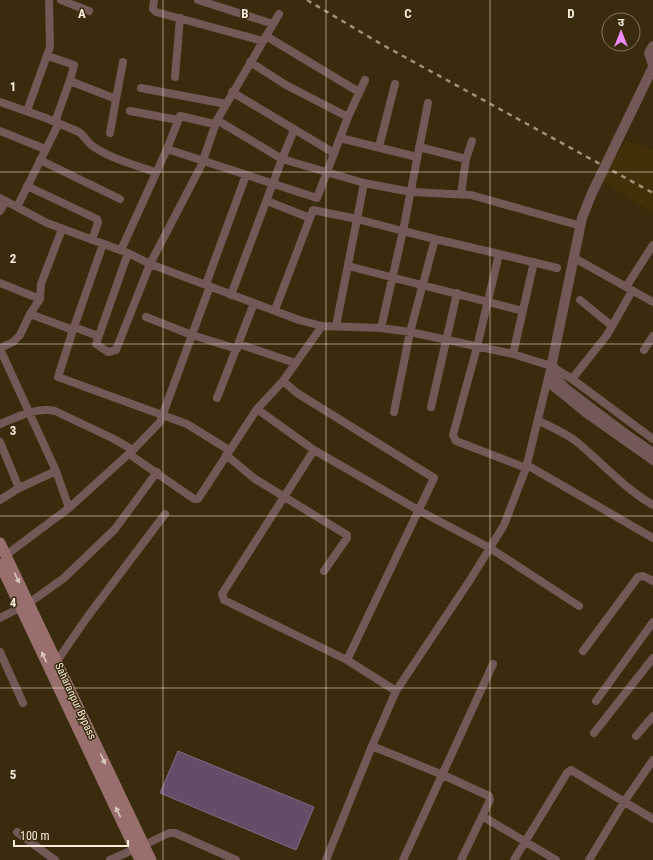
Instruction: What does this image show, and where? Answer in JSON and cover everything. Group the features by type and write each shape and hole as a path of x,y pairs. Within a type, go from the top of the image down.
{"main road":[{"name":"Saharanpur Bypass","path":"0,543 3,560 25,605 57,661 139,847 151,860"},
{"path":"25,605 139,847 140,860"}],"street":[{"path":"27,112 50,47 49,0"},
{"path":"61,0 89,11"},
{"path":"154,0 152,7 154,11 265,38 359,92"},
{"path":"198,0 273,24"},
{"path":"279,14 215,122 203,161 150,264 116,350 108,352 97,346 98,336 125,251 155,172 167,149 178,120 182,116 215,122 282,159 364,183 411,192 471,195 574,224"},
{"path":"175,77 180,18"},
{"path":"653,46 649,53 653,66 592,193 582,218 552,363 556,378 566,389 622,432 653,453"},
{"path":"17,207 46,149 57,123 74,65 48,56"},
{"path":"110,133 123,62"},
{"path":"250,62 286,85 348,117"},
{"path":"275,310 348,117 365,80"},
{"path":"70,81 116,99"},
{"path":"378,147 395,84"},
{"path":"141,88 226,104"},
{"path":"232,92 334,153"},
{"path":"0,102 57,123 83,135 87,142 105,153 155,172"},
{"path":"381,328 403,231 428,103"},
{"path":"130,111 178,120"},
{"path":"231,295 294,130"},
{"path":"0,131 46,149"},
{"path":"340,138 418,157"},
{"path":"461,194 466,159 472,141"},
{"path":"420,147 466,159"},
{"path":"167,149 273,185 317,198"},
{"path":"40,160 120,199"},
{"path":"3,560 69,508 131,452 160,422 192,336 246,175"},
{"path":"336,326 364,183"},
{"path":"27,186 97,219 98,223 92,240"},
{"path":"0,211 3,200 47,223 125,251 150,264 299,320 322,326 381,328 410,332 513,354 551,366 572,379 653,439"},
{"path":"267,201 311,214 357,219 557,268"},
{"path":"62,229 41,284 40,299 30,314 20,336 13,342 0,348 56,471 69,508"},
{"path":"394,412 410,332 435,239"},
{"path":"103,244 73,328 58,377 164,414 187,424 227,453 255,479 348,535 348,538 324,572"},
{"path":"572,379 612,326 629,289 653,245"},
{"path":"499,254 477,347 453,438 527,466 653,538"},
{"path":"578,260 653,302"},
{"path":"513,354 534,262"},
{"path":"348,266 423,284 523,311"},
{"path":"0,283 40,299"},
{"path":"430,407 457,293"},
{"path":"580,300 612,326"},
{"path":"217,398 254,303"},
{"path":"30,314 98,336"},
{"path":"146,317 192,336 238,347 295,364"},
{"path":"0,424 29,412 55,410 112,438 157,472 198,499 227,453 258,409 283,381 322,326"},
{"path":"644,350 653,336"},
{"path":"326,860 396,691 490,548 504,524 527,466 551,366"},
{"path":"283,381 297,393 434,479 347,660"},
{"path":"547,382 585,413 653,461"},
{"path":"258,409 314,450 418,510 490,548 579,606"},
{"path":"539,421 577,442 607,471 653,505"},
{"path":"0,442 19,488"},
{"path":"314,450 222,594 222,597 224,600 347,660 396,691"},
{"path":"0,500 19,488 56,471"},
{"path":"0,618 25,605 64,578 115,529 157,472"},
{"path":"57,661 88,616 165,514"},
{"path":"583,652 638,577 643,576 653,581"},
{"path":"596,701 653,622"},
{"path":"0,652 23,703"},
{"path":"594,733 653,658"},
{"path":"403,860 493,664"},
{"path":"636,736 653,716"},
{"path":"372,746 443,775 489,796 490,800 461,860"},
{"path":"589,860 624,802 653,760"},
{"path":"514,860 569,771 573,771 653,819"},
{"path":"482,816 556,860"},
{"path":"17,832 55,860"},
{"path":"110,860 169,833 175,833 236,860"}],"shaded area":[{"path":"626,141 653,150 653,213 600,180"}],"building":[{"path":"178,751 314,807 296,850 160,793"}],"railway":[{"path":"307,0 381,44 653,193"}]}
